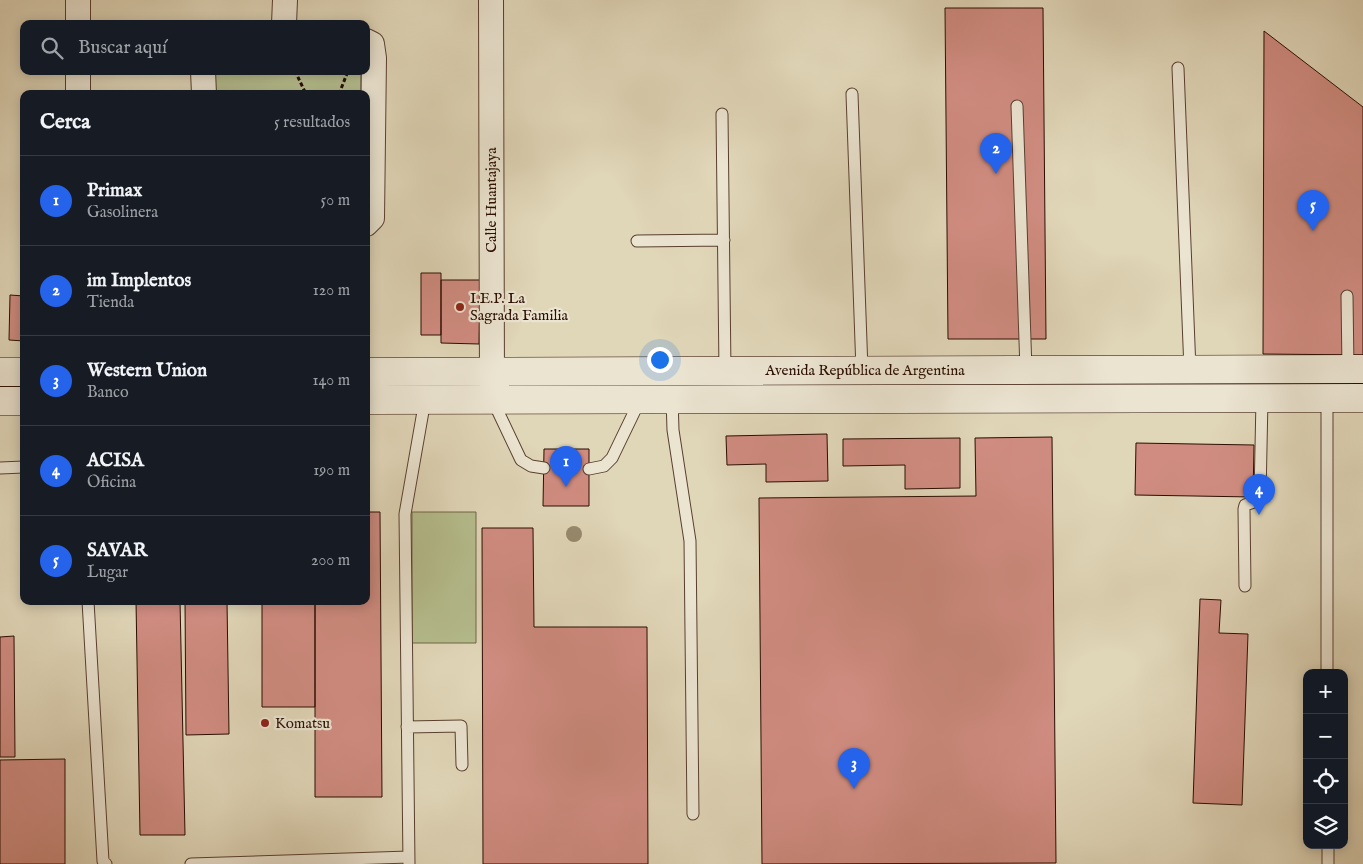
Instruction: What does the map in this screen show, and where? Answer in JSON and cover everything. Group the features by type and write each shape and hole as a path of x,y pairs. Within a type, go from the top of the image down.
{"main road":[{"name":"Avenida República de Argentina","path":"370,400 640,399 672,385 725,371 1355,369"},
{"name":"Avenida República de Argentina","path":"370,372 491,371 672,385 1262,398 1363,398"},
{"path":"0,372 20,372"},
{"path":"0,401 20,401"}],"street":[{"path":"78,0 78,20"},
{"path":"284,20 285,0"},
{"name":"Calle Huantajaya","path":"491,0 492,400"},
{"path":"370,43 372,44 374,58 372,218 370,220"},
{"path":"78,75 78,90"},
{"path":"203,75 204,90"}],"lane":[{"path":"1178,68 1190,370"},
{"path":"852,94 862,370"},
{"path":"1017,106 1026,370"},
{"path":"722,114 725,371"},
{"path":"637,241 724,240"},
{"path":"1347,296 1355,369"},
{"path":"672,385 673,430 690,541 693,814"},
{"path":"1245,586 1244,509 1245,505 1257,501 1260,496 1262,398"},
{"path":"1327,398 1327,669"},
{"path":"589,469 604,466 612,458 640,399"},
{"path":"191,864 409,861 405,514 426,400"},
{"path":"492,400 521,460 531,466 544,468"},
{"path":"0,468 20,467"},
{"path":"88,605 103,861 106,864"},
{"path":"407,727 461,726 462,765"},
{"path":"1328,849 1328,864"}],"path":[{"path":"297,75 304,90"},
{"path":"341,90 346,75"}],"green space":[{"path":"207,75 361,75 361,90 207,90"},
{"path":"412,512 476,512 476,643 412,643"}],"building":[{"path":"945,8 1043,8 1046,339 948,339"},
{"path":"1264,31 1363,107 1363,355 1263,354"},
{"path":"421,273 441,273 441,335 421,335"},
{"name":"I.E.P. La Sagrada Familia","path":"441,280 480,280 479,344 441,343"},
{"path":"10,295 20,296 20,341 9,340"},
{"path":"827,434 828,481 766,482 766,464 727,465 726,436"},
{"path":"1052,437 1056,863 762,864 759,498 976,496 975,438"},
{"path":"960,438 960,488 905,489 905,465 843,466 843,439"},
{"path":"1136,443 1254,445 1253,497 1135,495"},
{"path":"544,449 589,449 589,506 543,506"},
{"path":"370,512 380,512 382,797 315,797 315,605 370,605"},
{"path":"482,528 533,528 534,627 647,627 648,864 483,864"},
{"path":"1200,599 1221,600 1219,633 1248,634 1242,805 1193,803"},
{"path":"136,605 180,605 185,835 140,835"},
{"path":"185,605 227,605 229,734 186,735"},
{"path":"262,605 315,605 315,707 262,707"},
{"path":"14,636 15,757 0,757 0,637"},
{"path":"65,759 65,864 0,864 0,760"}],"place":[{"name":"im Implentos","path":"996,174"},
{"name":"SAVAR","path":"1313,231"},
{"name":"I.E.P. La Sagrada Familia","path":"460,307"},
{"name":"Primax","path":"566,487"},
{"name":"ACISA","path":"1259,515"},
{"name":"Komatsu","path":"265,723"},
{"name":"Western Union","path":"854,789"}]}
